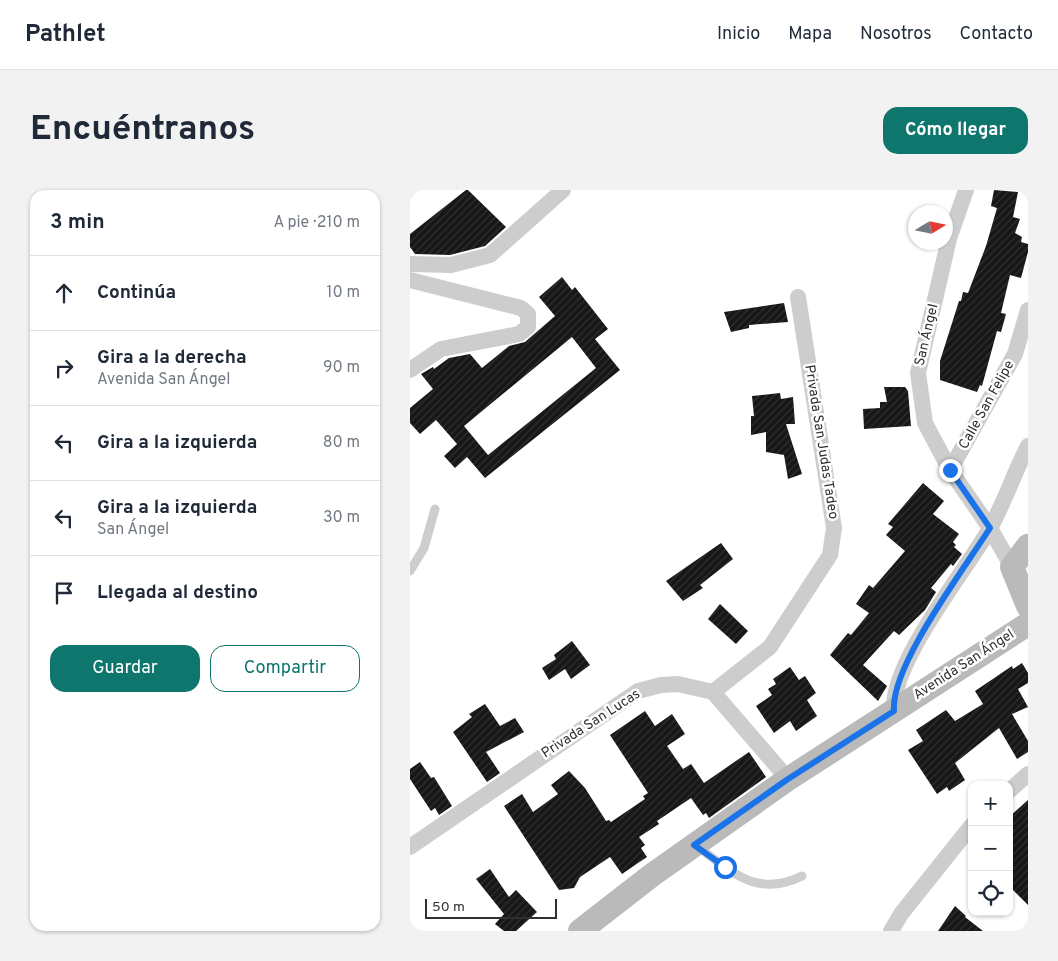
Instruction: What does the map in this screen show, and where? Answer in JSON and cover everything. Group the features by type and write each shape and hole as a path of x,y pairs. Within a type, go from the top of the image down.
{"main road":[{"path":"1012,567 1028,546"},
{"name":"San Ángel","path":"1012,567 1028,606"},
{"name":"Avenida San Ángel","path":"580,931 694,845 788,779 1028,624"}],"street":[{"path":"410,264 451,265 490,255 563,190"},
{"name":"San Ángel","path":"966,190 949,239 918,373 925,423 950,470 990,528 1012,567"},
{"path":"410,280 521,308 528,314 528,327 519,334 441,349 410,370"},
{"name":"Privada San Judas Tadeo","path":"714,692 770,647 830,554 834,528 798,297"},
{"name":"Calle San Felipe","path":"950,470 1015,354 1028,310"},
{"path":"894,711 893,699 907,658 990,528 1021,470 1028,446"},
{"name":"Privada San Lucas","path":"410,847 638,691 661,685 678,684 714,692"},
{"path":"714,692 788,779"},
{"path":"1013,787 1028,774"},
{"path":"891,931 901,914 971,826"}],"lane":[{"path":"410,571 424,548 436,509"},
{"path":"694,845 725,867 757,885 786,884 802,876"}],"building":[{"path":"466,190 506,227 485,246 450,255 415,254 410,247 410,234"},
{"path":"994,190 1018,192 1013,217 1020,219 1015,233 1022,237 1021,242 1028,244 1028,252 1021,278 1010,275 1001,313 1006,314 1001,332 997,331 982,386 980,385 977,392 940,380 940,361 959,301 961,301 963,292 968,293 986,246 997,208 991,206"},
{"path":"562,277 572,290 575,287 608,329 595,339 620,370 485,478 467,457 455,468 444,456 457,444 436,420 420,434 410,423 410,408 433,389 421,374 433,367 434,369 449,358 470,354 482,368 509,346 525,342 555,316 539,297","holes":["572,337 596,368 488,455 464,426"]},
{"path":"784,303 788,322 749,325 749,328 731,332 724,312"},
{"path":"884,387 905,387 908,391 911,426 864,429 863,409 880,408 880,402 887,402"},
{"path":"780,393 781,399 793,397 795,424 786,424 802,474 788,479 784,455 766,452 766,432 751,435 751,416 754,416 752,396"},
{"path":"923,483 944,501 933,514 959,534 953,542 956,545 954,547 962,554 931,588 936,592 925,610 899,635 894,631 863,665 887,686 878,701 830,655 848,633 851,635 869,613 856,604 869,585 873,588 905,551 886,535 893,527 888,524"},
{"path":"721,543 733,559 700,585 703,588 683,601 666,581"},
{"path":"720,604 748,631 736,644 708,619"},
{"path":"572,641 590,665 571,679 565,669 549,680 542,668 556,659 554,655"},
{"path":"1022,663 1028,673 1028,683 1018,689 1028,707 1012,714 1028,741 1028,752 1017,759 999,728 955,763 965,780 949,791 947,787 937,794 908,750 923,741 916,730 946,710 955,721 983,704 975,691 1012,666 1013,669"},
{"path":"790,667 799,680 805,676 816,693 807,700 817,716 796,731 790,721 774,733 756,706 772,695 768,689 776,684 773,679"},
{"path":"485,704 500,726 515,718 524,732 486,752 500,773 487,782 453,732 472,717 469,714"},
{"path":"645,711 655,726 672,714 685,734 667,746 683,769 691,764 704,783 749,752 766,777 709,818 706,813 703,815 691,798 657,821 659,824 639,837 645,845 641,848 647,857 622,874 610,857 580,877 574,888 559,890 504,806 522,794 533,812 558,794 551,785 569,771 585,788 606,821 609,820 611,822 645,799 643,796 648,793 610,735"},
{"path":"420,762 431,778 434,777 452,806 439,815 435,808 431,811 410,779 410,769"},
{"path":"1028,800 1028,905 1013,890 1013,813"},
{"path":"490,869 509,897 516,890 537,912 516,931 504,931 495,924 504,914 476,879"},
{"path":"955,906 965,917 983,931 938,931"}],"route":[{"path":"725,867 694,845 788,779 894,711 893,699 907,658 990,528 950,470"}]}
